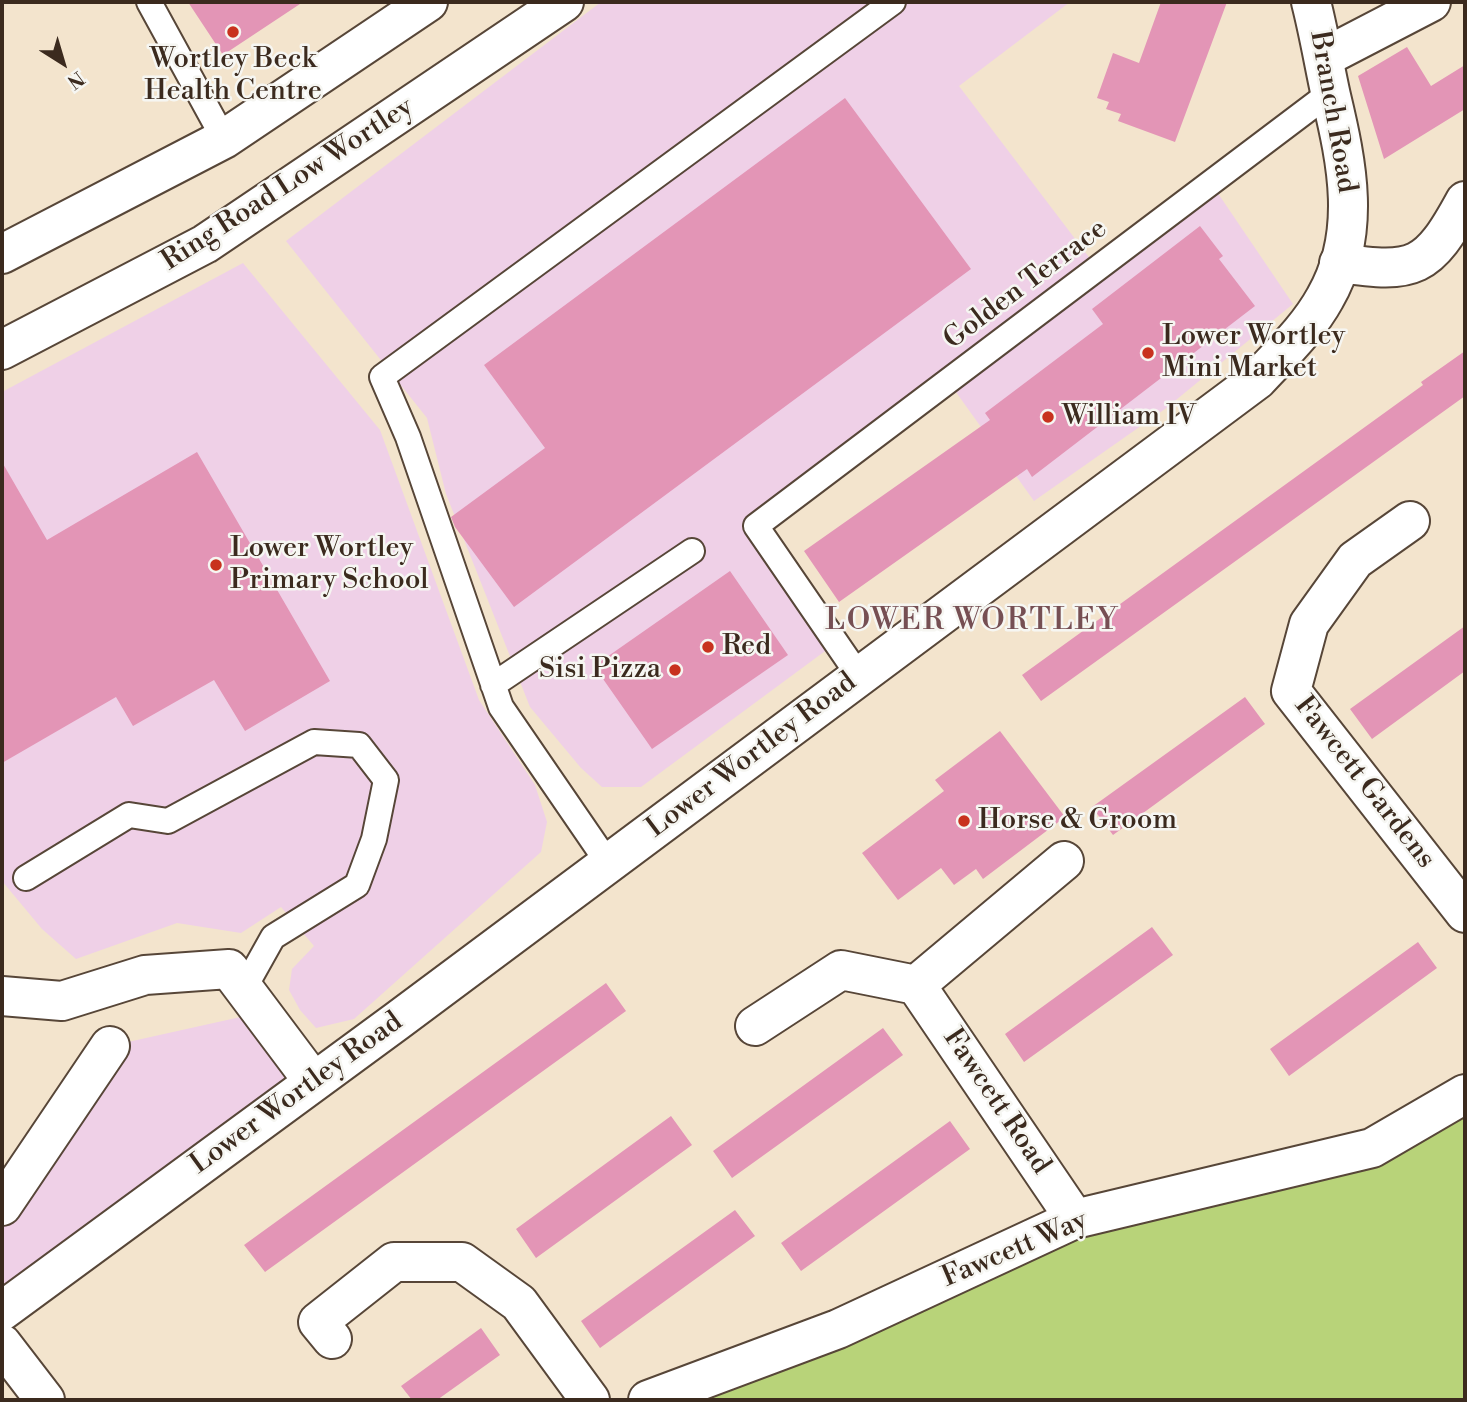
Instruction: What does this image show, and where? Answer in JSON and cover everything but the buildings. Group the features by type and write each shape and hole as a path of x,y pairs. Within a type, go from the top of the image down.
{"main road":[{"path":"2,254 224,139 428,2"},
{"name":"Ring Road Low Wortley","path":"2,350 205,244 564,2"},
{"name":"Branch Road","path":"1311,2 1349,184 1349,222 1339,263"},
{"path":"1328,75 1431,2"},
{"path":"1339,263 1395,269 1415,264 1434,251 1465,201"},
{"name":"Lower Wortley Road","path":"2,1311 1257,380 1306,325 1326,297 1339,263"},
{"name":"Fawcett Gardens","path":"1410,521 1355,560 1309,624 1291,691 1465,913"},
{"path":"755,1026 841,970 916,985 1064,861"},
{"path":"2,996 62,1001 145,975 229,969 313,1081"},
{"name":"Fawcett Road","path":"916,985 1075,1219"},
{"path":"2,1206 110,1046"},
{"name":"Fawcett Way","path":"648,1400 838,1329 1075,1219 1372,1148 1465,1094"},
{"path":"332,1339 318,1322 394,1262 462,1262 519,1303 590,1400"},
{"path":"2,1344 45,1400"}],"lane":[{"path":"149,2 224,139"},
{"path":"608,863 501,707 408,437 382,377 893,2"},
{"name":"Golden Terrace","path":"859,676 756,526 1328,75"},
{"path":"493,685 692,551"},
{"path":"26,878 129,815 168,821 314,742 359,745 386,780 374,839 356,885 273,937 245,987"}],"shaded area":[{"path":"601,2 1070,2 959,86 1098,269 1211,183 1293,304 1165,409 1034,501 948,381 756,526 836,643 641,787 602,787 581,768 530,707 446,494 427,418 286,241"},
{"name":"Lower Wortley Primary School","path":"243,263 380,430 479,700 535,785 547,822 541,852 354,1019 316,1028 300,1010 289,990 292,969 314,946 281,907 241,933 177,923 76,959 42,929 2,881 2,392"},
{"path":"263,1012 313,1081 2,1311 2,1206 110,1046"}],"green space":[{"path":"1465,1094 1465,1400 648,1400 1075,1219 1334,1157"}],"place":[{"name":"Wortley Beck Health Centre","path":"233,32"},
{"name":"Lower Wortley Mini Market","path":"1148,353"},
{"name":"William IV","path":"1048,417"},
{"name":"Lower Wortley Primary School","path":"216,565"},
{"name":"Red","path":"708,647"},
{"name":"Sisi Pizza","path":"675,670"},
{"name":"Horse & Groom","path":"964,821"}],"district":[{"name":"LOWER WORTLEY","path":"972,622"}]}
